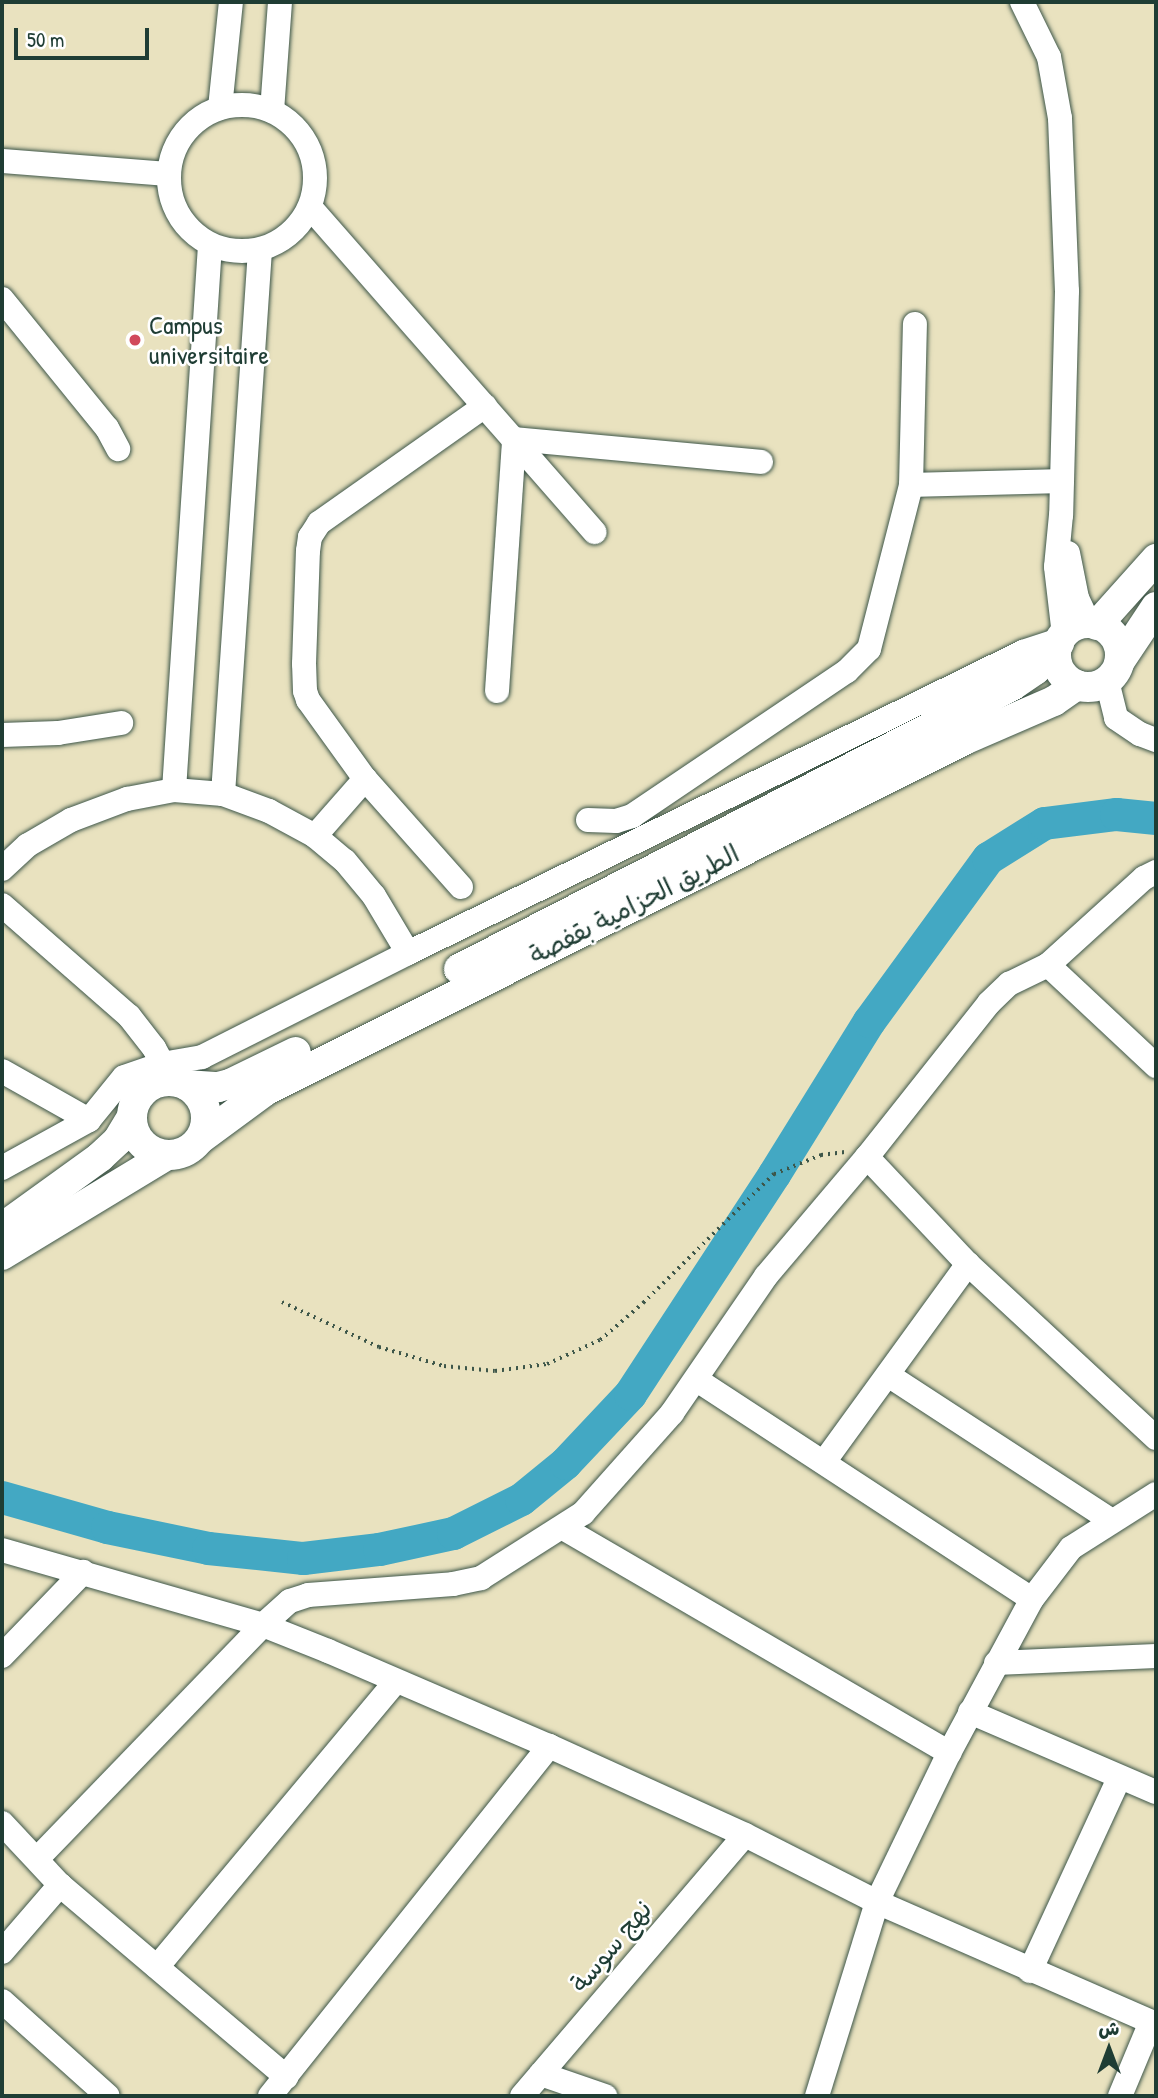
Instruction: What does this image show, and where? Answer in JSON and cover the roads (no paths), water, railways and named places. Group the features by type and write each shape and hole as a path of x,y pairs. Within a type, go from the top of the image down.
{"main road":[{"name":"الطريق الحزامية بقفصة","path":"162,1078 218,1087 262,1069 1013,685 1035,670 1156,559"},
{"path":"1113,671 1115,638 1074,633 1059,668 1077,685 1093,687 1113,671 1156,607"},
{"name":"الطريق الحزامية بقفصة","path":"200,1139 265,1091 952,746 1054,701 1077,685"},
{"path":"2,1228 100,1157 118,1140 132,1116 138,1097 162,1078 201,1099 205,1108 205,1129 200,1139 184,1152 167,1155 2,1255"},
{"path":"132,1116 137,1137 144,1145 167,1155"}],"street":[{"path":"220,108 231,2"},
{"path":"272,111 280,2"},
{"path":"2,1168 89,1120 124,1077 162,1078 408,953 1023,652 1074,633 1077,597 1061,515 1067,291 1060,118 1049,57 1022,2"},
{"path":"237,105 272,111 292,123 306,141 314,162 316,185 310,207 290,234 260,250 235,252 211,245 192,233 178,216 170,196 168,174 173,152 184,133 200,118 220,108 237,105"},
{"path":"2,161 168,174"},
{"path":"310,207 595,532"},
{"path":"174,790 211,245"},
{"path":"223,794 260,250"},
{"path":"2,299 107,428 118,449"},
{"path":"588,820 616,821 632,816 847,671 869,649 911,485 915,324"},
{"path":"461,887 365,779 305,691 310,537 319,523 485,406"},
{"path":"514,439 761,461"},
{"path":"497,691 514,439"},
{"path":"911,485 1062,481"},
{"path":"1113,671 1116,718 1140,734 1156,740"},
{"path":"2,735 58,733 121,723"},
{"path":"315,836 365,779"},
{"path":"2,869 28,845 71,820 127,799 174,790 223,794 268,811 315,836 345,861 374,896 408,953"},
{"path":"37,1859 263,1625 290,1601 304,1596 453,1584 481,1578 583,1513 637,1454 696,1380 766,1276 867,1157 989,1003 1009,984 1048,965 1144,878 1156,872"},
{"path":"2,905 129,1016 162,1078"},
{"path":"1048,965 1156,1066"},
{"path":"2,1071 89,1120"},
{"path":"867,1157 968,1264 1156,1438"},
{"path":"824,1462 968,1264"},
{"path":"888,1375 1112,1521"},
{"path":"696,1380 1032,1599"},
{"path":"817,2096 877,1902 949,1753 1032,1599 1071,1548 1156,1494"},
{"path":"563,1528 949,1753"},
{"path":"2,1550 263,1625 549,1746 745,1835 877,1902 1154,2023 1120,2096"},
{"path":"2,1656 83,1572"},
{"path":"996,1663 1156,1656"},
{"path":"157,1967 396,1682"},
{"path":"970,1712 1156,1792"},
{"path":"270,2096 549,1746"},
{"path":"1030,1971 1119,1777"},
{"path":"2,1823 60,1885 286,2077"},
{"name":"نهج سوسة","path":"522,2096 745,1835"},
{"path":"2,1952 60,1885"},
{"path":"2,2001 108,2096"},
{"path":"541,2074 605,2096"}],"waterway":[{"path":"2,1497 107,1527 208,1548 303,1558 379,1549 453,1533 521,1499 565,1463 630,1394 774,1174 869,1021 988,858 1044,823 1116,814 1156,818"}],"place":[{"name":"Campus universitaire","path":"135,340"}]}
